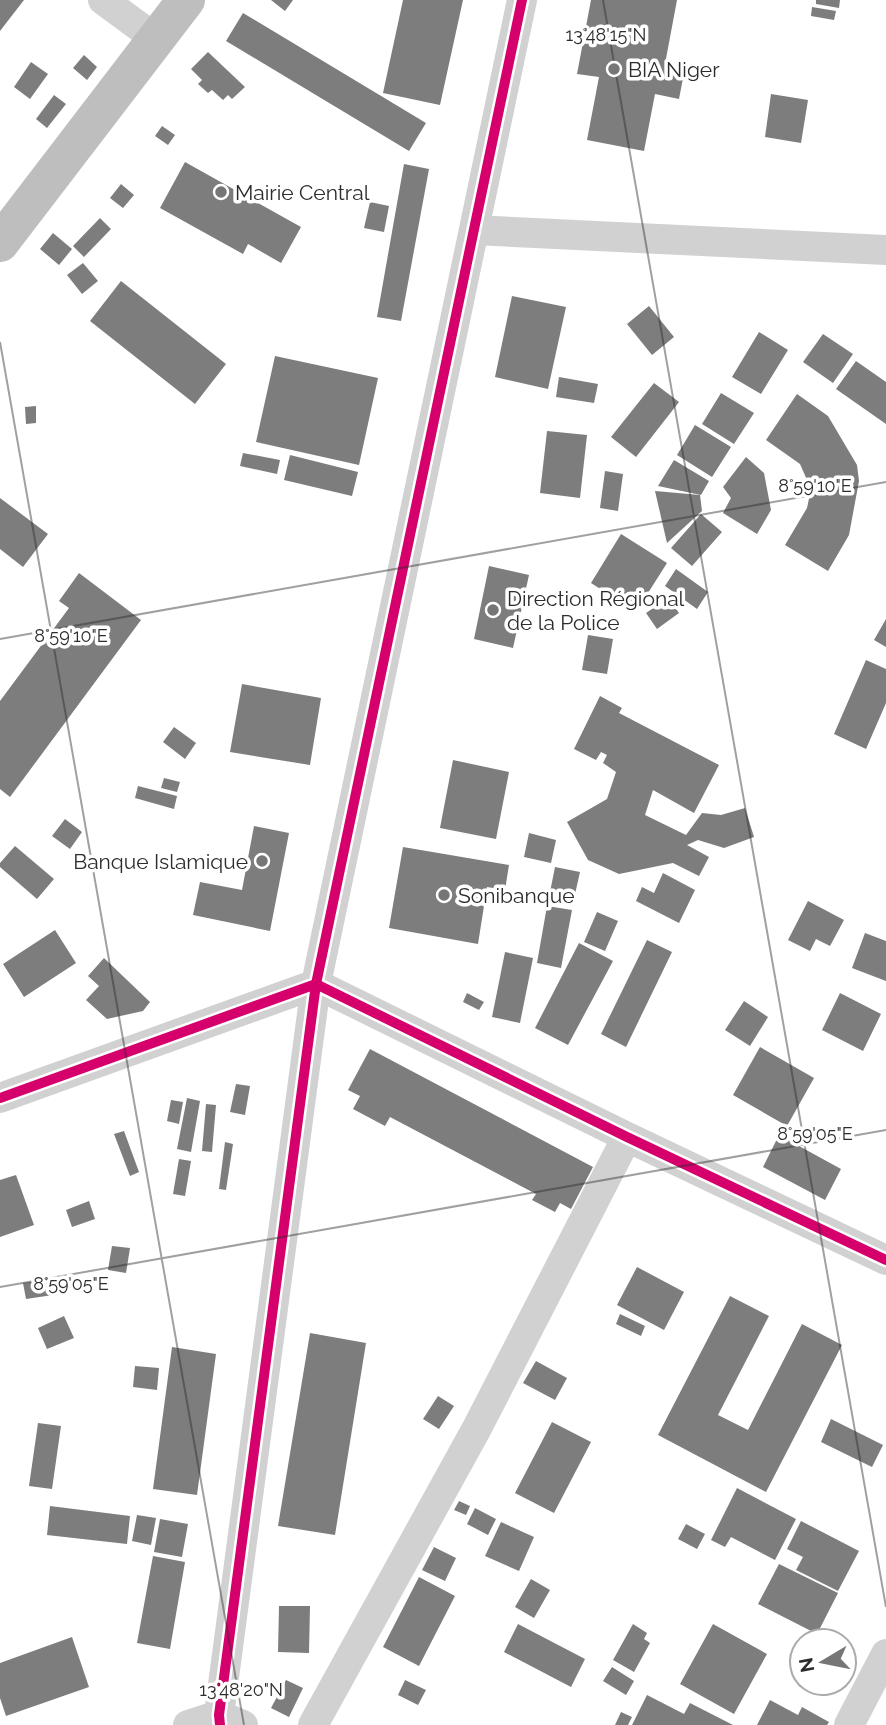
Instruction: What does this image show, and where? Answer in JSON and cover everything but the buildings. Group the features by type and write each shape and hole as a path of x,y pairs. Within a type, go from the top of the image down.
{"highway":[{"path":"0,243 186,0"}],"street":[{"path":"103,0 156,39"},
{"path":"188,1725 227,1722 316,984 522,0"},
{"path":"474,230 886,250"},
{"path":"0,1098 316,984 627,1137 886,1260"},
{"path":"313,1725 477,1428 627,1137"},
{"path":"849,1725 886,1654"}],"cycle path":[{"path":"220,1725 219,1715 316,984 522,0"},
{"path":"0,1098 316,984 627,1137 886,1260"}],"place":[{"name":"BIA Niger","path":"614,69"},
{"name":"Mairie Central","path":"221,192"},
{"name":"Direction Régional de la Police","path":"493,610"},
{"name":"Banque Islamique","path":"262,861"},
{"name":"Sonibanque","path":"444,895"}]}
